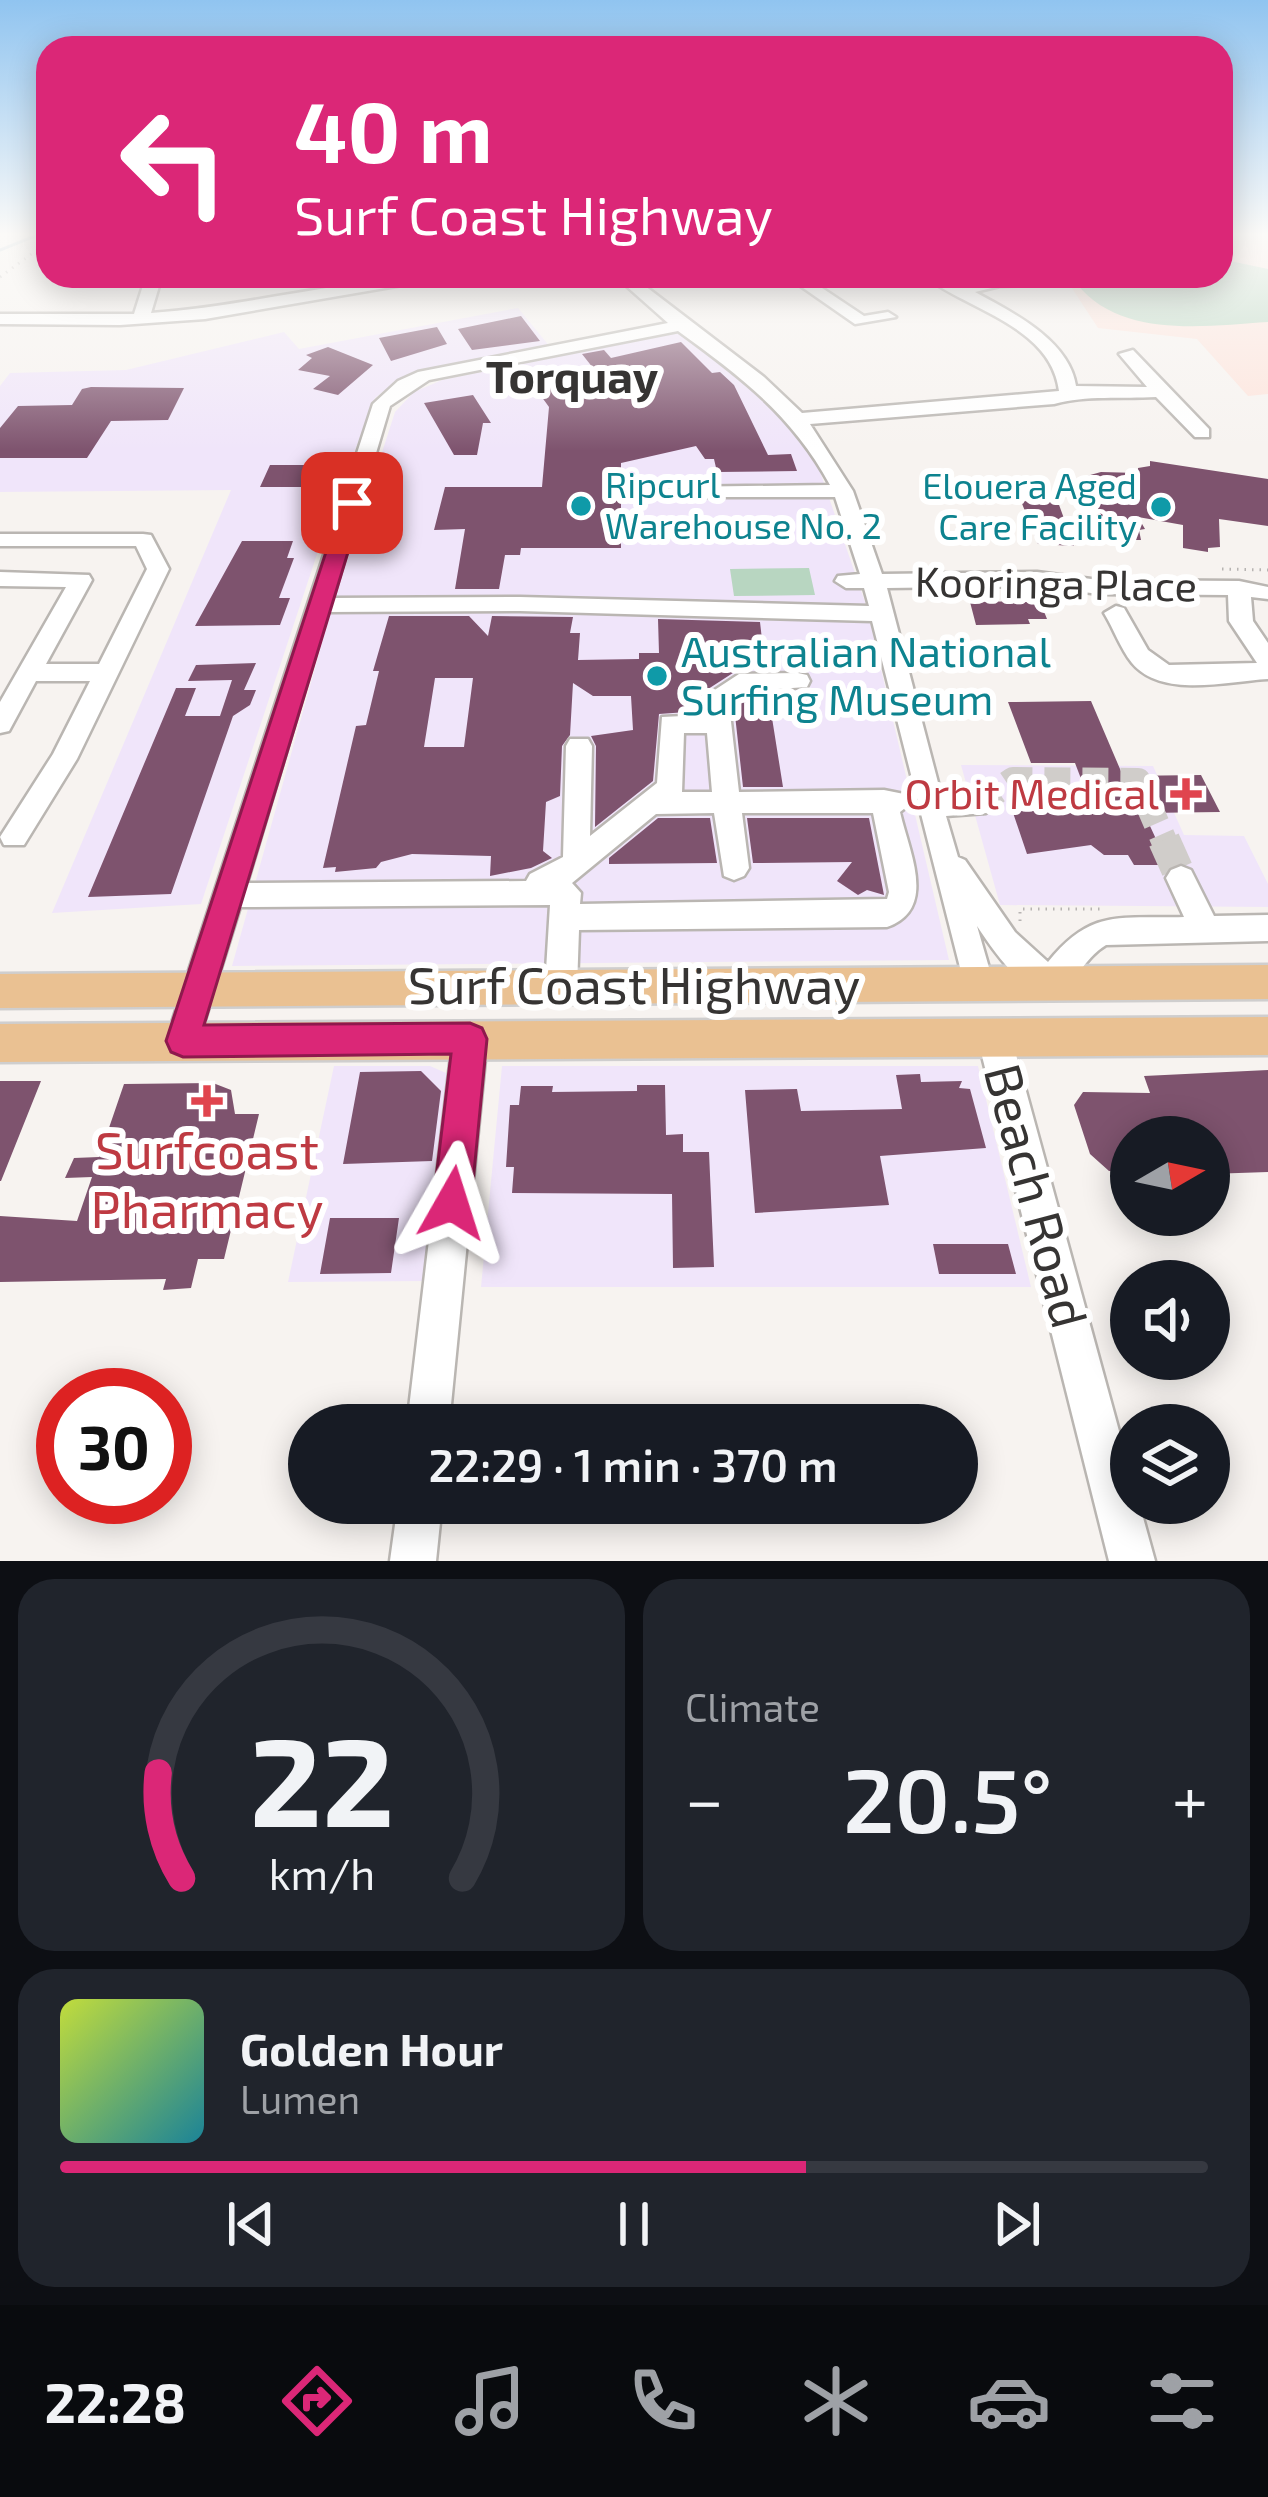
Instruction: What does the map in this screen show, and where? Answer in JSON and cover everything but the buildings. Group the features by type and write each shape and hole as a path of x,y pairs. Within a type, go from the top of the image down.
{"main road":[{"name":"Surf Coast Highway","path":"0,991 1268,982"},
{"path":"978,985 994,1040"},
{"name":"Surf Coast Highway","path":"0,1043 1268,1036"}],"street":[{"path":"141,319 145,306"},
{"path":"0,322 141,319 253,306"},
{"path":"0,322 167,324 284,306"},
{"path":"659,306 749,371 797,419 843,490 850,552 859,580 880,614 978,985"},
{"path":"838,306 861,321"},
{"path":"993,306 1032,336 1063,373 1071,391"},
{"path":"840,326 888,316"},
{"path":"183,1041 382,404 404,385 424,376 682,325"},
{"path":"1127,354 1202,433"},
{"path":"797,419 1054,399 1071,391 1101,395 1161,391"},
{"path":"675,494 843,490"},
{"path":"341,539 370,539"},
{"path":"0,540 143,540 158,569 64,759 14,836"},
{"path":"0,579 81,580 0,724"},
{"name":"Kooringa Place","path":"859,580 1037,579 1099,587 1239,587 1265,592"},
{"path":"1239,587 1241,621 1268,661"},
{"path":"320,605 880,614"},
{"path":"1116,614 1136,653 1160,673 1180,678 1268,671"},
{"path":"29,673 107,672"},
{"path":"734,868 716,700 739,683 798,681"},
{"path":"540,883 579,861 671,787 671,724 718,724"},
{"path":"579,746 575,850 579,861"},
{"path":"564,917 887,914 899,908 904,892 884,802"},
{"path":"650,803 884,802 930,809 976,805"},
{"path":"930,809 979,906 1023,963 1049,984 1098,927 1268,928"},
{"path":"1181,878 1204,928"},
{"path":"229,895 566,893 562,987"},
{"path":"430,1404 470,1039"},
{"name":"Beach Road","path":"994,1040 1132,1561"},
{"path":"413,1561 417,1524"}],"shaded area":[{"path":"1084,306 1268,306 1268,394 1248,396 1197,339 1098,328"},
{"path":"518,308 551,348 419,373 398,380 375,398 330,515 201,904 52,913 231,490 0,492 0,386 10,373 126,370 284,332 299,349"},
{"path":"681,334 779,408 816,460 866,605 949,960 232,966 331,611 395,412 414,392 442,380"},
{"path":"961,765 1153,766 1184,835 1244,836 1268,884 1268,907 1000,905"},
{"path":"334,1066 430,1066 446,1073 453,1093 426,1281 288,1282"},
{"path":"502,1066 978,1066 1031,1287 481,1287"}],"green space":[{"path":"1102,306 1268,306 1268,322 1165,325"},
{"path":"809,568 815,595 734,596 730,569"}],"tunnel":[{"path":"976,805 1013,780 1138,781 1165,843"},
{"path":"1164,840 1181,878"}],"place":[{"name":"Ripcurl Warehouse No. 2","path":"581,506"},
{"name":"Elouera Aged Care Facility","path":"1161,507"},
{"name":"Australian National Surfing Museum","path":"657,676"},
{"name":"Orbit Medical","path":"1186,794"},
{"name":"Surfcoast Pharmacy","path":"207,1101"}],"district":[{"name":"Torquay","path":"572,377"}],"route":[{"path":"352,503 183,1041 470,1039 452,1203"}]}
